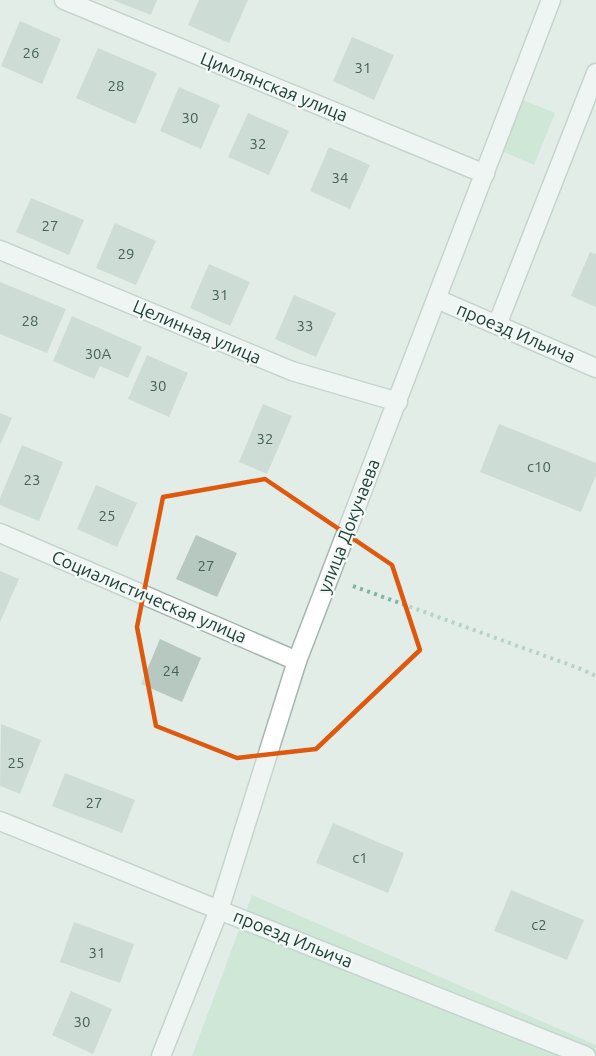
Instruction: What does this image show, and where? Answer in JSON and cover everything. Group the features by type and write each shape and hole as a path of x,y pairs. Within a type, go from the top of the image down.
{"street":[{"name":"Цимлянская улица","path":"64,0 485,174"},
{"name":"улица Докучаева","path":"161,1056 219,910 297,661 551,0"},
{"path":"497,325 596,73"},
{"name":"Целинная улица","path":"0,250 292,371 398,402"},
{"name":"проезд Ильича","path":"437,299 596,368"},
{"name":"Социалистическая улица","path":"0,532 297,661"},
{"name":"проезд Ильича","path":"0,821 586,1056"}],"path":[{"path":"329,577 596,676"}],"highlighted area":[{"path":"265,479 392,565 420,650 316,749 237,758 156,726 137,627 163,497"}],"green space":[{"path":"523,100 555,113 534,165 502,151"},
{"path":"252,895 596,1045 596,1056 192,1056"}],"building":[{"path":"113,0 157,0 151,15"},
{"path":"199,0 248,0 229,43 188,25"},
{"path":"20,21 61,39 42,84 1,66"},
{"path":"352,37 394,55 374,100 333,81"},
{"path":"98,48 157,73 135,124 76,98"},
{"path":"179,87 220,105 201,149 160,131"},
{"path":"248,113 289,131 269,175 228,157"},
{"path":"329,147 370,165 350,209 310,191"},
{"path":"31,198 84,220 69,255 16,232"},
{"path":"115,223 156,241 136,285 96,268"},
{"path":"590,252 596,254 596,307 571,296"},
{"path":"209,264 250,282 230,326 190,308"},
{"path":"0,282 66,309 47,353 0,334"},
{"path":"294,295 336,313 316,357 275,339"},
{"path":"72,316 142,347 128,378 100,366 94,379 53,361"},
{"path":"147,355 188,373 169,417 128,399"},
{"path":"263,404 292,416 267,474 239,462"},
{"path":"0,413 12,418 0,445"},
{"path":"499,424 596,463 596,475 581,512 480,472"},
{"path":"22,445 63,462 39,521 0,505 0,498"},
{"path":"96,485 137,503 117,547 77,529"},
{"path":"196,535 237,553 217,597 176,579"},
{"path":"0,571 19,579 0,622"},
{"path":"160,639 201,658 182,702 141,684"},
{"path":"1,724 41,740 20,794 0,786"},
{"path":"65,773 135,800 122,833 52,806"},
{"path":"333,823 404,853 388,893 316,863"},
{"path":"511,890 584,920 567,960 494,931"},
{"path":"74,922 134,944 120,983 60,962"},
{"path":"71,991 112,1009 93,1054 52,1035"}]}
